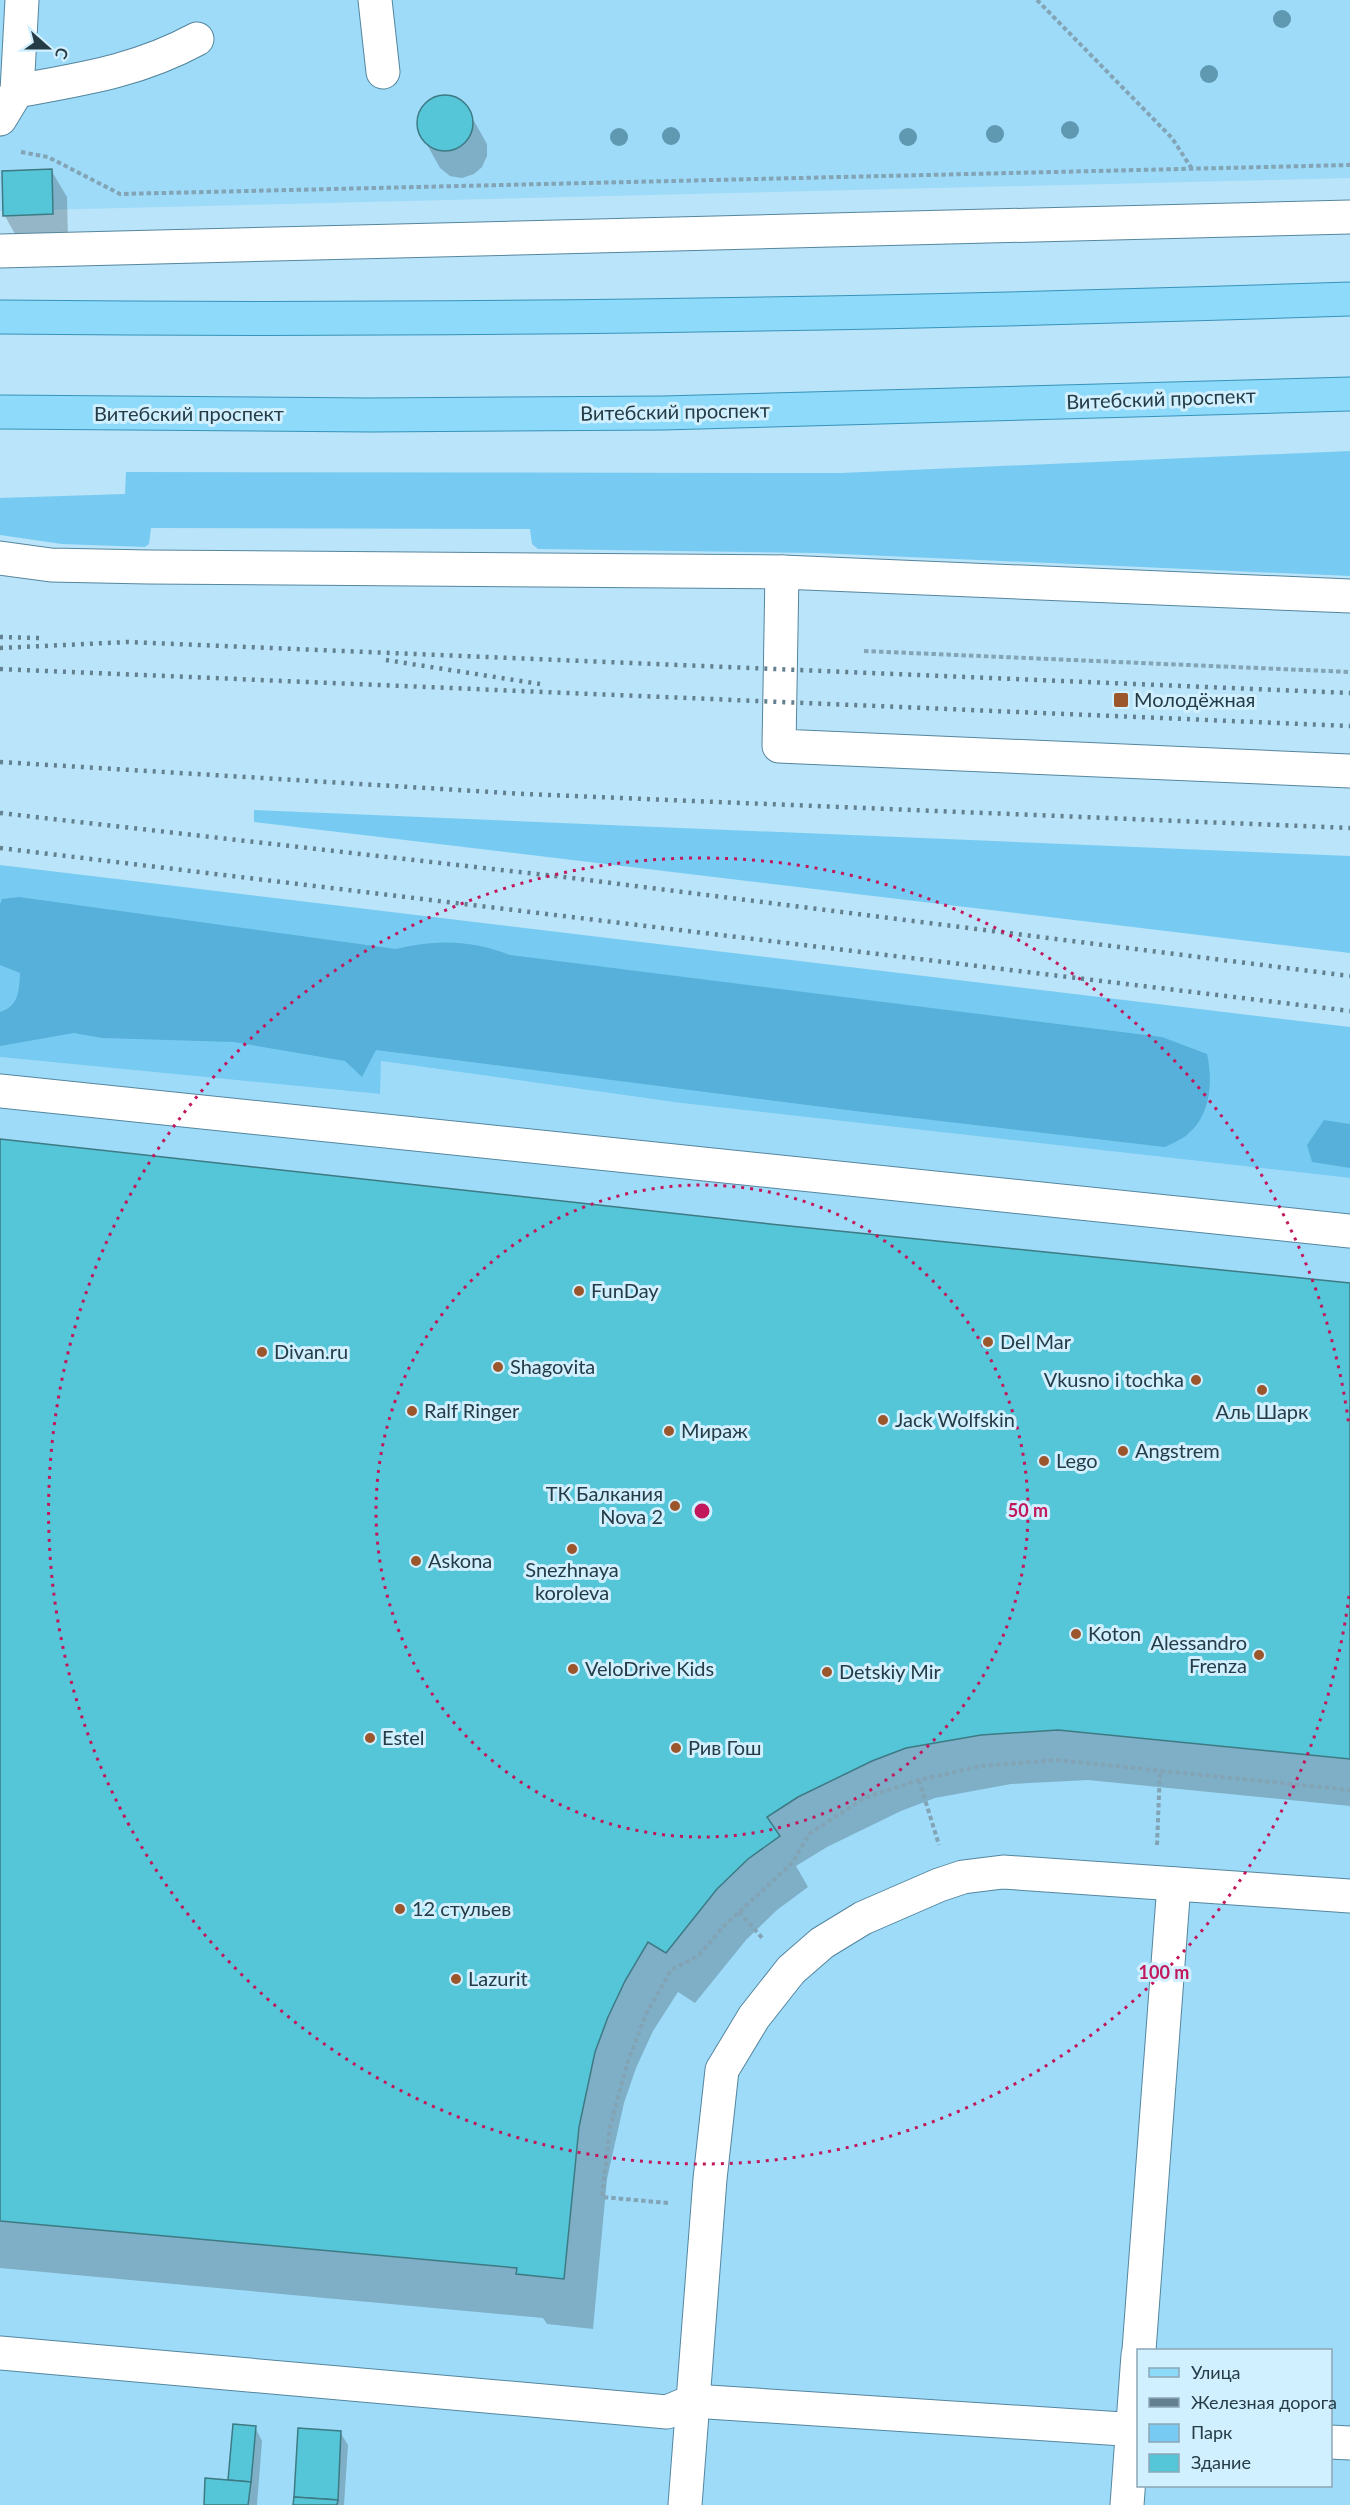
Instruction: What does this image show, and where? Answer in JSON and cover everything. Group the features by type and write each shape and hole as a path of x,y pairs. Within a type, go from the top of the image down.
{"main road":[{"path":"0,317 350,318 687,315 1031,310 1350,299"},
{"name":"Витебский проспект","path":"0,412 370,415 663,413 1350,394"}],"lane":[{"path":"0,119 17,91 22,0"},
{"path":"375,0 383,72"},
{"path":"17,91 117,72 167,55 197,39"},
{"path":"0,251 1350,217"},
{"path":"0,558 51,565 138,567 782,572 1350,596"},
{"path":"782,572 779,746 1350,771"},
{"path":"0,1091 1350,1231"},
{"path":"685,2505 710,2179 722,2070 754,2017 791,1971 822,1943 863,1918 951,1881 1003,1872 1350,1896"},
{"path":"1139,2349 1165,1884"},
{"path":"0,2353 667,2412 693,2401 1136,2430"},
{"path":"1127,2505 1136,2430 1137,2392"},
{"path":"1332,2442 1350,2443"}],"path":[{"path":"1037,0 1172,138 1192,169"},
{"path":"19,152 48,157 120,194 1350,165"},
{"path":"864,651 1350,672"},
{"path":"1165,1884 1160,1771 1350,1790"},
{"path":"919,1780 951,1881"}],"shaded area":[{"path":"0,0 1350,0 1350,178 0,211"},
{"path":"19,897 396,949 439,943 468,944 510,955 1162,1037 1207,1054 1210,1085 1206,1107 1196,1125 1184,1137 1165,1147 863,1112 376,1050 362,1077 345,1061 234,1042 102,1038 74,1033 0,1046 0,1012 11,1006 17,997 20,973 0,965 0,904 2,899"},
{"path":"0,1057 379,1094 381,1061 681,1103 1350,1178 1350,2505 0,2505"},
{"path":"1324,1120 1350,1124 1350,1168 1312,1162 1307,1145"}],"green space":[{"path":"1350,451 1350,576 817,553 538,549 532,544 530,529 151,528 149,544 145,547 62,544 0,535 0,498 125,494 126,472 841,473"},
{"path":"254,810 1350,856 1350,953 254,822"},
{"path":"0,865 1350,1027 1350,1178 681,1103 381,1061 380,1094 0,1057"}],"building":[{"path":"445,95 456,97 465,103 471,112 473,123 471,134 465,143 456,149 445,151 434,149 425,143 419,134 417,123 419,112 425,103 434,97"},
{"path":"52,169 53,214 3,216 2,171"},
{"name":"ТК Балкания Nova 2","path":"0,1139 770,1224 1350,1283 1350,1759 1058,1730 981,1735 906,1748 872,1761 798,1797 767,1817 780,1836 748,1859 717,1889 666,1953 648,1942 625,1981 608,2017 595,2052 579,2127 564,2279 516,2274 517,2268 0,2221"},
{"path":"233,2424 256,2426 251,2482 228,2480"},
{"path":"298,2428 341,2431 338,2500 294,2497"},
{"path":"205,2478 251,2482 248,2505 204,2505"},
{"path":"294,2497 338,2500 337,2505 293,2505"}],"railway":[{"path":"0,637 39,638"},
{"path":"0,648 128,642 1350,693"},
{"path":"386,660 540,684"},
{"path":"0,669 1350,726"},
{"path":"0,762 524,794 1350,828"},
{"path":"0,813 572,878 1350,976"},
{"path":"0,848 1350,1011"}],"place":[{"name":"Молодёжная","path":"1121,700"},
{"name":"FunDay","path":"579,1291"},
{"name":"Del Mar","path":"988,1342"},
{"name":"Divan.ru","path":"262,1352"},
{"name":"Shagovita","path":"498,1367"},
{"name":"Vkusno i tochka","path":"1196,1380"},
{"name":"Аль Шарк","path":"1262,1390"},
{"name":"Ralf Ringer","path":"412,1411"},
{"name":"Jack Wolfskin","path":"883,1420"},
{"name":"Мираж","path":"669,1431"},
{"name":"Angstrem","path":"1123,1451"},
{"name":"Lego","path":"1044,1461"},
{"name":"ТК Балкания Nova 2","path":"675,1506"},
{"name":"Snezhnaya koroleva","path":"572,1549"},
{"name":"Askona","path":"416,1561"},
{"name":"Koton","path":"1076,1634"},
{"name":"Alessandro Frenza","path":"1259,1655"},
{"name":"VeloDrive Kids","path":"573,1669"},
{"name":"Detskiy Mir","path":"827,1672"},
{"name":"Estel","path":"370,1738"},
{"name":"Рив Гош","path":"676,1748"},
{"name":"12 стульев","path":"400,1909"},
{"name":"Lazurit","path":"456,1979"}]}
